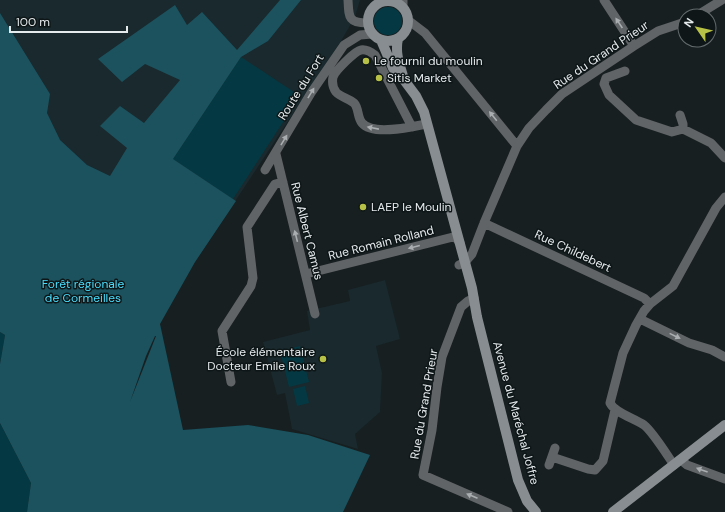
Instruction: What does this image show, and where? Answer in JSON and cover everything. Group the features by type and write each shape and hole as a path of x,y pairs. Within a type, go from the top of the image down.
{"street":[{"path":"348,0 349,15 352,20 357,23 368,23"},
{"path":"366,0 370,11 368,23 394,68 420,104 462,264"},
{"path":"370,11 377,4 387,0 403,4 406,11 408,20 407,29 398,39 388,42 376,37"},
{"path":"604,0 634,46"},
{"path":"709,3 722,0"},
{"path":"408,20 426,33 518,146"},
{"name":"Rue du Grand Prieur","path":"462,264 472,254 518,146 529,128 562,94 658,31 677,25"},
{"name":"Route du Fort","path":"265,170 276,154 311,93 340,49 360,35 376,37"},
{"path":"398,39 398,59 404,80"},
{"path":"412,127 375,55 371,52 361,50 356,52 335,74 333,82 336,92 354,104 360,121 364,125 372,128 387,130 399,130 426,124"},
{"path":"606,65 614,75"},
{"path":"625,71 606,78 604,80 604,84 609,95 636,120 672,132 683,129 712,143 725,158"},
{"path":"680,116 683,129"},
{"name":"Rue Albert Camus","path":"276,154 315,314"},
{"path":"231,382 222,331 251,286 253,278 247,227 275,184 283,182"},
{"path":"725,197 716,208 673,286 650,304 640,319 624,353 610,403 615,410 634,418 646,426 678,462 725,479"},
{"name":"Rue Childebert","path":"484,223 644,298 650,304"},
{"name":"Rue Romain Rolland","path":"306,274 456,240"},
{"name":"Avenue du Maréchal Joffre","path":"462,264 468,274 472,299 518,480 524,494 536,512"},
{"name":"Avenue du Maréchal Joffre","path":"462,264 466,287 472,299"},
{"name":"Rue du Grand Prieur","path":"472,299 462,308 442,357 432,430 423,475 508,512"},
{"path":"640,319 689,343 712,350 725,357"},
{"path":"552,457 595,470 603,462 615,410"},
{"path":"613,512 725,425"}],"shaded area":[{"path":"0,0 360,0 355,17 341,41 195,262 77,188 0,67"},
{"path":"388,7 394,8 398,11 401,15 401,27 398,31 394,34 388,35 382,34 378,31 375,27 374,21 375,15 378,11 382,8"},
{"path":"241,57 300,96 233,199 173,159"},
{"name":"École élémentaire Docteur Emile Roux","path":"385,280 400,339 376,346 382,373 380,412 355,434 358,449 292,429 285,393 277,395 263,342 310,330 307,311 350,301 348,290"},
{"path":"0,332 5,335 0,364"},
{"path":"300,346 309,382 289,387 280,351"},
{"path":"305,386 309,403 297,406 293,389"},
{"path":"0,423 31,483 27,512 0,512"}],"green space":[{"name":"Forêt régionale de Cormeilles","path":"280,0 301,0 268,41 241,57 173,159 236,201 195,262 160,324 183,430 248,425 308,435 370,455 343,512 27,512 31,483 0,423 0,364 5,335 0,332 0,13 50,94 47,113 60,140 87,165 110,176 127,148 100,126 120,106 144,123 180,80 145,64 122,82 98,59 175,5 187,25 202,12 237,50","holes":["156,336 130,402 146,356"]}],"place":[{"name":"Le fournil du moulin","path":"366,61"},
{"name":"Sitis Market","path":"379,78"},
{"name":"LAEP le Moulin","path":"363,207"},
{"name":"École élémentaire Docteur Emile Roux","path":"323,359"}]}
